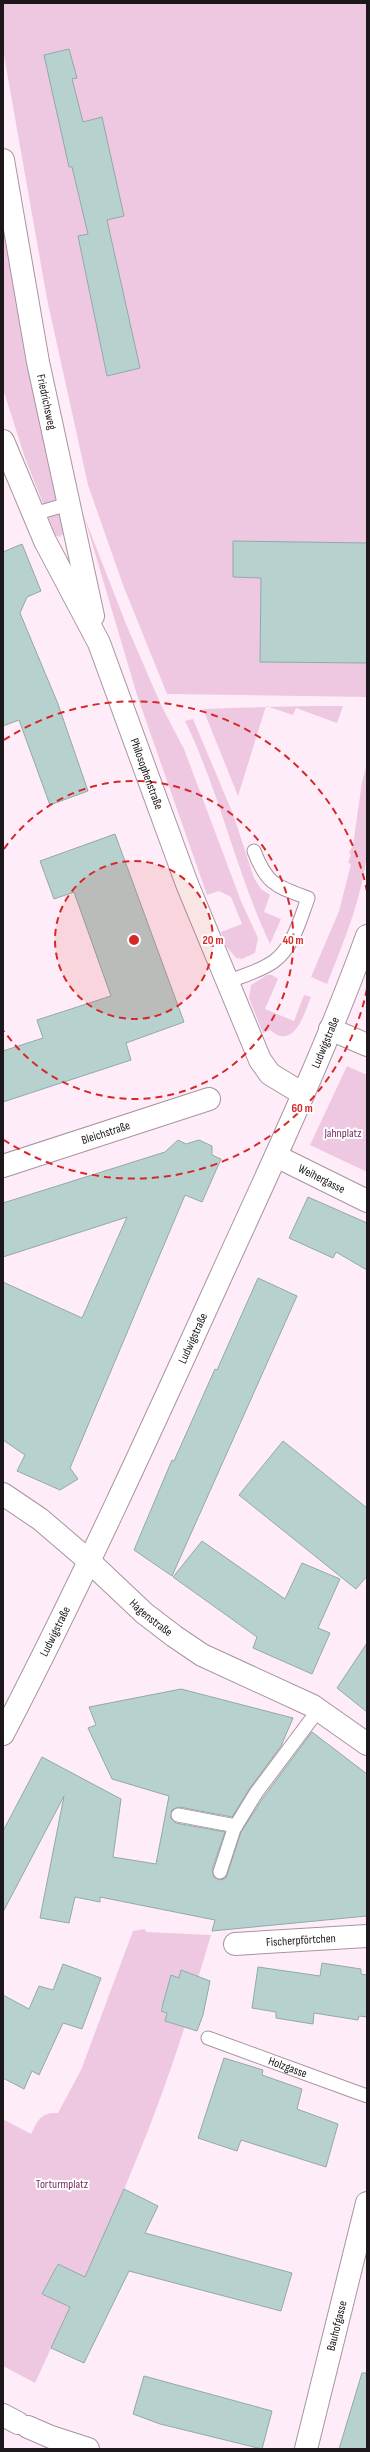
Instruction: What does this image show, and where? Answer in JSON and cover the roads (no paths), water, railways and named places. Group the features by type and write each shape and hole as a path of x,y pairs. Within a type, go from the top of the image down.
{"street":[{"name":"Friedrichsweg","path":"3,160 38,362 99,643"},
{"name":"Philosophenstraße","path":"3,441 45,541 99,643 187,884 260,1060 270,1074 303,1094"},
{"name":"Ludwigstraße","path":"4,1732 89,1561 276,1156 330,1029 367,936"},
{"path":"330,1029 367,1045"},
{"name":"Bleichstraße","path":"3,1166 208,1099"},
{"name":"Weihergasse","path":"276,1156 367,1201"},
{"name":"Hagenstraße","path":"3,1494 40,1518 89,1561 144,1613 202,1654 319,1709 367,1744"},
{"name":"Fischerpförtchen","path":"235,1944 367,1936"},
{"name":"Bauhofgasse","path":"306,2449 367,2203"},
{"path":"16,2422 51,2437 88,2449"}],"lane":[{"path":"34,514 68,504"},
{"path":"227,982 272,963 282,956 298,926 308,898 279,887 270,880 262,871 254,851"},
{"path":"220,1872 236,1826 256,1793 319,1709"},
{"path":"178,1815 236,1826"},
{"name":"Holzgasse","path":"208,2038 367,2096"}],"park label":[{"name":"Jahnplatz","path":"343,1133"},
{"name":"Torturmplatz","path":"62,2184"}]}
